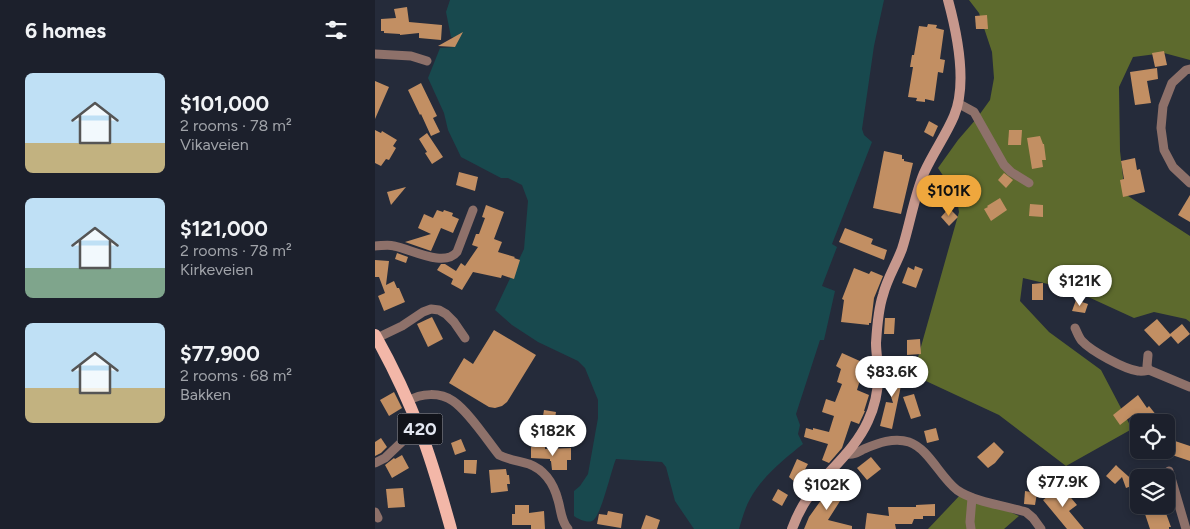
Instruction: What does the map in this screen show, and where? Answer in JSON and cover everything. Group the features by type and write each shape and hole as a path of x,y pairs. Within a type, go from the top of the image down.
{"main road":[{"path":"792,529 807,498 858,440 865,429 874,406 879,377 876,345 879,310 883,294 901,252 920,182 948,129 958,104 960,61 957,34 948,0"},
{"name":"420","path":"376,336 408,400 421,433 451,529"}],"street":[{"path":"375,54 411,56 427,61"},
{"path":"1190,69 1186,70 1172,83 1163,106 1161,128 1164,150 1173,167 1190,183"},
{"path":"958,104 974,112 1004,165 1011,172 1029,183"},
{"path":"375,246 394,245 418,254 440,259 454,256 473,210"},
{"path":"376,336 402,326 431,309 439,310 446,314 465,338"},
{"path":"1075,328 1081,340 1089,347 1119,364 1140,372 1149,370 1190,387"},
{"path":"1148,355 1147,366 1149,370"},
{"path":"408,400 424,395 444,396 463,410 499,455 507,460 531,465 541,471 549,478 555,488 564,525 568,529"},
{"path":"375,463 385,458 408,436"},
{"path":"847,454 853,455 865,448 890,440 909,442 925,452 945,479 958,490 972,498 1026,512 1041,529"},
{"path":"1175,492 1185,529"},
{"path":"971,529 972,498"}],"green space":[{"path":"969,0 1190,0 1190,60 1164,53 1133,57 1119,87 1120,151 1125,194 1190,236 1190,322 1186,319 1154,312 1134,318 1073,290 1023,278 1020,301 1049,332 1101,370 1130,425 1130,430 1066,466 999,415 913,375 959,212 956,195 938,168 990,100 994,78 992,52 979,13"},
{"path":"963,492 1019,516 1004,529 928,529"}],"shaded area":[{"path":"450,0 884,0 874,46 862,129 864,135 872,142 832,244 837,247 822,286 835,291 824,340 820,340 796,414 800,425 798,434 803,444 781,462 760,484 748,502 739,529 694,529 675,501 666,467 662,462 616,459 599,512 595,518 592,521 588,521 574,516 574,491 588,474 598,418 598,400 585,368 578,361 538,342 512,325 495,310 524,249 528,201 522,185 508,178 501,178 461,157 448,130 444,113 428,78 440,48 455,47 459,39 451,37 446,12"}],"building":[{"path":"407,7 409,22 442,25 441,40 419,38 419,33 400,35 381,31 381,19 396,18 394,9"},
{"path":"987,15 988,29 976,29 975,16"},
{"path":"928,24 937,25 936,28 944,30 940,59 945,60 943,73 938,72 934,101 925,99 925,102 916,101 917,98 908,97 913,67 910,67 919,26 927,27"},
{"path":"463,32 455,47 438,46"},
{"path":"1164,51 1167,65 1155,67 1152,53"},
{"path":"1157,68 1158,79 1147,81 1151,103 1135,105 1130,72"},
{"path":"375,81 389,87 375,119"},
{"path":"421,83 437,116 433,118 440,132 431,136 408,90"},
{"path":"929,121 938,126 933,137 924,132"},
{"path":"375,130 381,133 382,131 397,140 393,146 396,148 389,160 386,159 381,166 375,163"},
{"path":"1009,130 1022,130 1021,145 1008,145"},
{"path":"427,133 443,157 432,164 419,139"},
{"path":"1040,136 1044,144 1046,160 1042,160 1043,167 1032,169 1027,138"},
{"path":"884,151 902,155 904,161 913,163 901,214 873,208"},
{"path":"1135,158 1137,170 1140,169 1145,192 1123,197 1120,180 1124,179 1121,161"},
{"path":"459,172 478,177 475,191 456,185"},
{"path":"1004,173 1013,180 1006,188 998,180"},
{"path":"406,187 391,205 387,192"},
{"path":"1190,195 1190,222 1178,215"},
{"path":"1000,198 1007,210 991,221 984,209"},
{"path":"1030,204 1043,205 1043,217 1029,216"},
{"path":"486,205 504,212 494,239 502,242 498,252 520,260 514,279 502,275 501,278 473,272 462,290 451,284 453,279 437,270 441,264 445,264 456,271 461,263 465,266 478,247 472,245 476,234 479,234 485,218 482,217"},
{"path":"949,208 958,217 949,226 941,217"},
{"path":"437,210 453,213 452,216 459,219 453,233 441,228 431,251 405,242 431,234 418,228 424,214 433,218"},
{"path":"845,228 873,239 871,244 887,250 884,260 839,242"},
{"path":"397,253 408,257 406,263 395,259"},
{"path":"375,260 389,261 386,285 394,281 405,302 384,311 378,296 385,293 379,277 375,277"},
{"path":"915,266 923,269 916,288 902,283 908,267 914,270"},
{"path":"854,268 869,274 871,271 883,276 874,298 871,323 869,325 841,322 844,300 842,299"},
{"path":"1043,283 1043,300 1032,300 1032,284"},
{"path":"1076,300 1088,304 1085,313 1072,311"},
{"path":"432,317 443,339 428,347 417,324"},
{"path":"885,318 895,318 894,334 884,334"},
{"path":"1157,319 1170,334 1182,324 1190,334 1178,344 1171,336 1159,346 1144,330"},
{"path":"494,330 536,355 507,402 495,408 489,407 449,383 464,358 473,364"},
{"path":"920,339 921,354 907,355 907,340"},
{"path":"842,353 862,362 856,376 860,377 857,390 869,395 859,424 851,421 842,448 829,463 822,460 828,444 804,437 806,428 829,432 834,416 822,412 826,399 835,402 842,384 837,382 841,369 836,366"},
{"path":"901,369 903,376 892,429 880,426 886,402 893,403 886,380 889,379 887,373"},
{"path":"394,392 402,408 389,416 380,400"},
{"path":"914,394 921,416 911,419 903,397"},
{"path":"1138,395 1147,408 1149,406 1155,414 1130,414 1130,417 1120,425 1113,415"},
{"path":"544,410 556,412 553,430 541,428"},
{"path":"936,428 939,440 927,443 924,431"},
{"path":"381,438 387,447 375,456 375,442"},
{"path":"461,439 466,451 455,455 451,443"},
{"path":"1175,441 1190,446 1190,461 1175,456"},
{"path":"994,442 1004,452 988,468 977,457"},
{"path":"531,447 545,447 545,449 571,448 571,460 567,460 567,470 552,470 550,459 531,458"},
{"path":"402,455 409,468 392,478 385,465"},
{"path":"871,457 881,469 867,480 857,468"},
{"path":"797,459 808,464 795,482 789,477"},
{"path":"464,460 477,460 476,474 464,473"},
{"path":"1116,465 1130,478 1130,487 1126,488 1122,477 1115,484 1106,476"},
{"path":"506,469 510,484 507,484 508,491 491,493 489,470"},
{"path":"834,482 847,490 828,520 852,526 852,529 804,529 809,517"},
{"path":"1061,486 1077,505 1069,511 1084,529 1067,529 1043,500"},
{"path":"403,488 405,507 388,508 386,489"},
{"path":"778,489 788,495 782,506 772,500"},
{"path":"1025,491 1037,493 1035,505 1024,504"},
{"path":"935,504 935,516 923,516 923,519 914,519 912,524 895,524 896,529 865,529 867,513 889,516 888,507 916,507 916,505"},
{"path":"515,505 529,505 529,513 544,511 545,529 531,529 531,525 512,525 512,514 515,514"},
{"path":"608,511 623,514 621,528 597,524 599,514 607,515"},
{"path":"1145,514 1166,514 1171,527 1169,529 1150,529"},
{"path":"646,515 660,520 657,529 641,529"}]}
